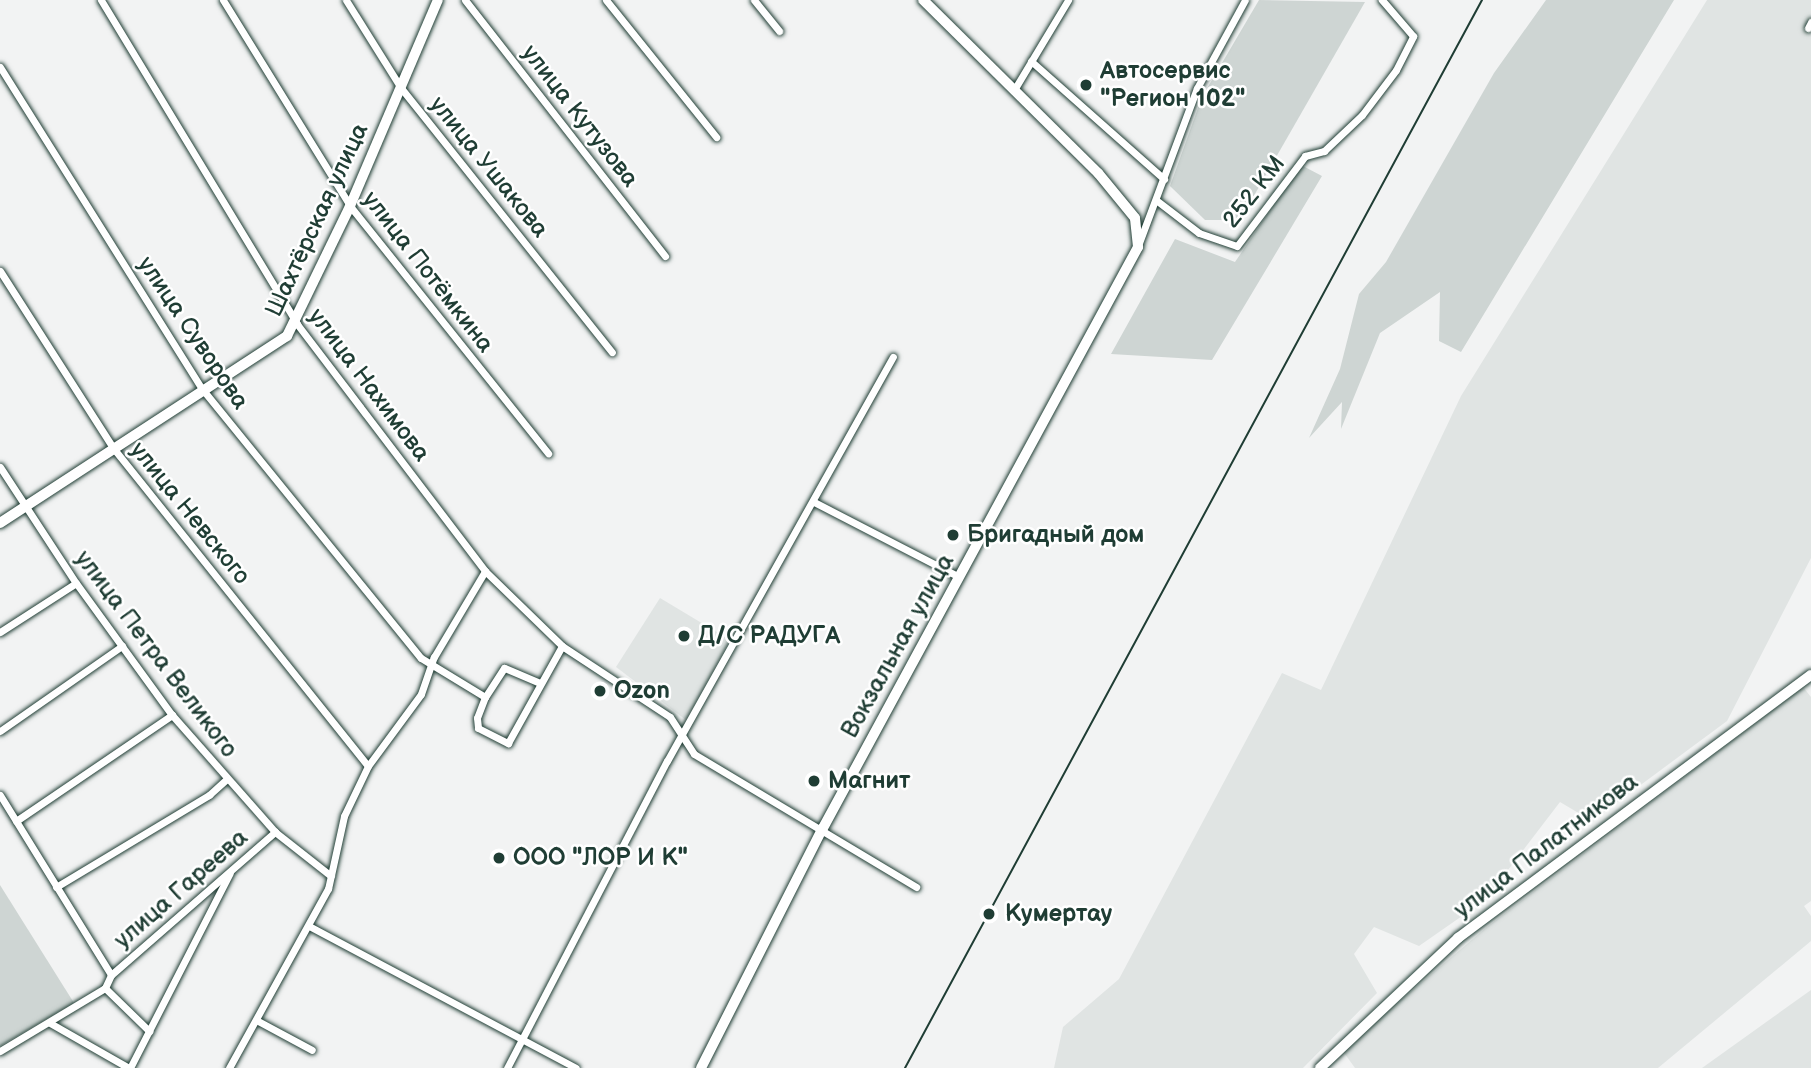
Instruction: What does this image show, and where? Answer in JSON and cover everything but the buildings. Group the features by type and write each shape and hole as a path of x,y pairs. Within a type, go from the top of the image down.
{"street":[{"name":"улица Нахимова","path":"101,0 297,324 485,570 562,646 670,717 694,754 722,775 823,828 916,887"},
{"name":"улица Потёмкина","path":"223,0 350,206 548,453"},
{"name":"улица Ушакова","path":"346,0 401,88 612,352"},
{"name":"Шахтёрская улица","path":"0,523 287,335 297,324 438,0"},
{"name":"улица Кутузова","path":"465,0 665,256"},
{"path":"606,0 716,137"},
{"path":"754,0 779,31"},
{"path":"923,0 1098,173 1135,218 1138,247"},
{"path":"1014,90 1068,0"},
{"path":"1138,247 1197,88 1245,0"},
{"name":"252 КМ","path":"1156,200 1199,233 1237,246 1305,156 1324,151 1362,115 1396,70 1413,36 1382,0"},
{"path":"1031,61 1164,179"},
{"name":"улица Суворова","path":"0,67 203,390 432,668"},
{"name":"Вокзальная улица","path":"701,1068 823,828 1138,247"},
{"name":"улица Невского","path":"0,271 114,449 368,765"},
{"path":"507,1068 682,736 893,357"},
{"name":"улица Петра Великого","path":"0,467 76,583 172,715 275,832 331,876"},
{"path":"814,502 959,577"},
{"path":"229,1068 258,1021 309,926 331,876 344,816 368,765 402,724 432,668 434,657 485,570"},
{"path":"0,632 76,583"},
{"path":"0,732 122,646"},
{"path":"540,683 504,668 485,697 478,728 508,743 562,646"},
{"path":"432,668 485,697"},
{"name":"улица Палатникова","path":"1320,1068 1458,939 1811,675"},
{"path":"16,821 172,715"},
{"path":"56,887 209,795 228,779"},
{"path":"0,795 111,975 105,988 0,1051"},
{"name":"улица Гареева","path":"111,975 275,832"},
{"path":"50,1023 130,1068 230,873"},
{"path":"309,926 576,1068"},
{"path":"105,988 149,1031"},
{"path":"258,1021 312,1050"}],"shaded area":[{"path":"1259,0 1365,2 1240,220 1205,220 1170,186 1202,97"},
{"path":"1546,0 1674,0 1461,352 1439,341 1440,292 1380,333 1341,429 1342,402 1309,438 1340,369 1359,294 1386,262 1494,73"},
{"path":"1707,0 1811,0 1811,558 1727,721 1592,821 1560,802 1485,900 1419,946 1374,927 1354,954 1377,993 1303,1068 1054,1068 1063,1027 1119,979 1282,673 1321,690 1461,396"},
{"path":"1301,165 1322,176 1212,360 1111,354 1175,239 1235,262"},
{"path":"660,598 730,640 686,720 616,667"},
{"path":"1803,687 1811,697 1811,901 1804,906 1811,916 1811,941 1658,1068 1355,1068 1342,1050 1487,927"},
{"path":"0,885 74,1003 0,1046"},
{"path":"1811,990 1811,1068 1702,1068"}],"railway":[{"path":"905,1068 1482,0"}],"place":[{"name":"Автосервис \"Регион 102\"","path":"1086,85"},
{"name":"Бригадный дом","path":"953,535"},
{"name":"Д/С РАДУГА","path":"684,636"},
{"name":"Ozon","path":"600,691"},
{"name":"Магнит","path":"814,781"},
{"name":"ООО \"ЛОР И К\"","path":"499,858"},
{"name":"Кумертау","path":"989,914"}]}
